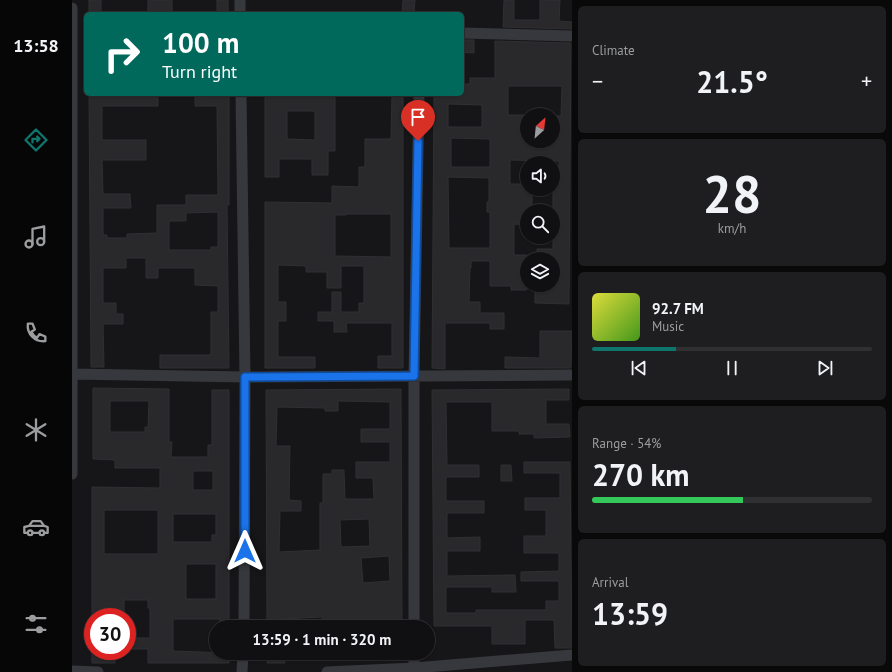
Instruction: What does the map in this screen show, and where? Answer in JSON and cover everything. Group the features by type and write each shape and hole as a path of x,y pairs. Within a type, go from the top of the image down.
{"street":[{"path":"240,0 240,12"},
{"path":"72,8 72,474"},
{"path":"464,33 572,36"},
{"path":"241,96 245,377 244,620"},
{"path":"414,620 414,376 419,96"},
{"path":"72,374 245,377 572,376"},
{"path":"327,672 414,668 572,655"},
{"path":"242,672 243,660"},
{"path":"414,660 414,668"},
{"path":"72,671 98,672"}],"building":[{"path":"89,0 101,0 101,12 89,12"},
{"path":"148,0 172,0 172,12 148,12"},
{"path":"217,0 228,0 228,12 217,12"},
{"path":"403,0 415,0 414,12 402,12"},
{"path":"504,0 514,0 514,20 540,20 540,0 560,0 559,21 572,22 572,29 503,27"},
{"path":"464,40 474,40 474,53 464,52"},
{"path":"495,41 571,43 569,304 535,303 535,292 560,292 560,252 537,252 537,249 553,249 553,244 560,244 560,204 553,204 553,196 560,196 560,156 520,156 520,160 510,160 510,184 520,184 520,196 532,196 532,204 520,204 520,224 514,224 514,255 520,255 520,290 511,290 511,286 490,286 490,261 471,261 470,268 469,302 480,302 480,313 504,313 504,329 490,329 490,323 445,323 445,369 432,368 434,96 464,96 464,84 470,84 470,78 495,78","holes":["448,104 482,105 482,127 448,127","451,138 490,139 490,167 451,167","448,177 489,178 489,202 487,202 487,212 490,212 490,248 449,248"]},
{"path":"89,96 158,96 158,106 102,106 102,140 146,140 146,160 102,160 103,194 130,194 131,208 103,208 103,235 107,235 107,238 127,238 127,234 157,233 157,205 186,205 186,195 218,195 217,106 195,106 195,97 229,96 229,205 227,205 229,368 160,368 160,355 211,355 211,312 218,312 218,286 195,285 195,268 158,268 158,278 146,278 146,258 126,258 126,268 103,268 103,303 116,303 116,314 123,314 123,324 103,324 104,367 91,367","holes":["218,212 218,247 211,247 211,250 169,250 169,221 186,221 186,213"]},
{"path":"265,96 335,96 335,151 328,151 328,175 312,175 312,159 279,159 279,177 265,177","holes":["287,111 315,111 315,140 287,139"]},
{"path":"392,96 403,96 403,368 378,368 378,356 392,356 392,323 346,323 347,332 334,332 334,321 318,321 318,312 332,312 332,292 341,292 341,312 359,312 359,303 364,303 364,266 341,266 341,288 327,288 327,272 306,272 306,266 278,265 278,302 286,302 286,321 278,321 278,357 315,357 315,368 265,368 265,202 332,203 332,186 359,187 359,167 365,167 365,139 391,139","holes":["391,214 391,257 335,256 335,215"]},
{"path":"540,331 572,331 571,368 505,368 505,357 540,358"},
{"path":"93,388 169,389 169,442 172,442 171,457 208,457 208,445 212,445 212,390 229,390 229,620 173,619 173,651 209,652 209,660 229,660 229,663 148,663 148,649 136,649 136,638 150,638 150,608 148,608 148,600 124,600 124,608 92,608 92,487 160,488 160,468 115,468 115,460 93,459","holes":["110,401 149,401 148,427 145,427 145,432 110,432","193,471 213,471 213,490 193,490","104,510 158,510 158,554 104,554","173,514 216,514 216,535 212,535 212,542 173,542","186,564 216,564 216,599 186,599"]},
{"path":"401,389 402,620 322,620 322,617 267,620 266,390","holes":["338,401 390,402 390,429 361,429 361,442 390,442 390,462 356,462 356,478 373,478 374,499 345,499 344,470 332,470 332,474 323,474 323,503 320,503 320,550 279,552 280,511 301,511 301,501 289,500 290,446 276,446 277,407 325,408 325,411 338,411","369,519 370,546 341,547 340,520","389,556 390,581 363,583 361,558"]},
{"path":"569,389 569,400 546,400 546,424 569,424 570,437 534,438 534,434 519,434 519,431 492,431 492,402 446,402 447,465 479,465 479,477 446,477 446,501 484,501 484,513 447,513 447,538 480,537 480,551 447,551 447,576 515,575 516,592 492,592 492,587 446,587 446,613 476,613 476,610 546,610 546,601 559,601 559,581 521,581 521,572 559,571 559,553 524,553 524,536 546,536 546,510 525,510 525,498 560,498 560,473 524,473 524,462 570,462 572,648 555,648 554,620 525,620 525,644 492,644 492,626 435,626 432,390"},
{"path":"501,465 511,465 512,481 501,481"},
{"path":"92,660 115,660 115,663 92,663"},
{"path":"267,660 285,660 285,663 267,663"}],"route":[{"path":"245,551 245,377 414,376 418,141"}]}
